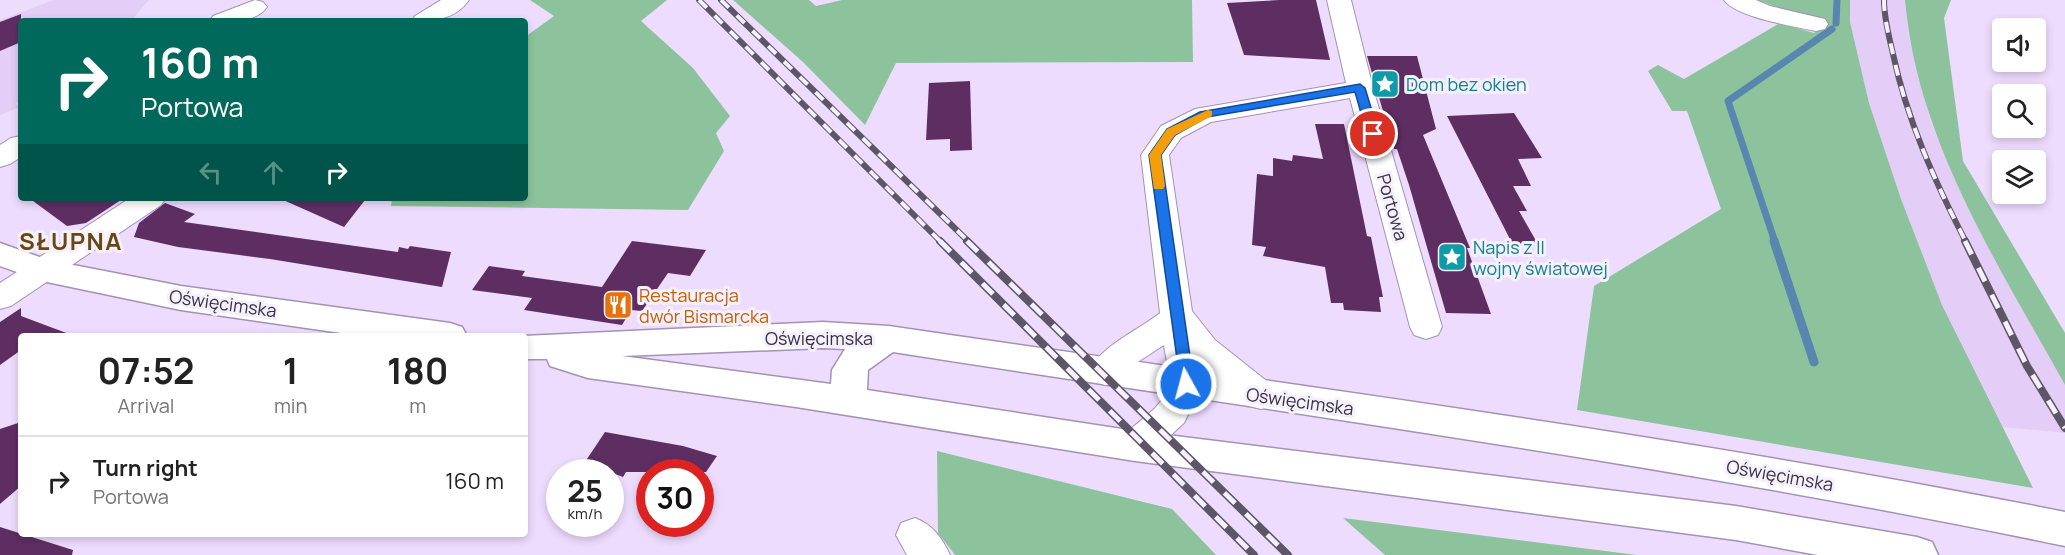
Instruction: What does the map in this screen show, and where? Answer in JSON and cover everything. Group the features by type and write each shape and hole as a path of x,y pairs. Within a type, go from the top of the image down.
{"main road":[{"name":"Oświęcimska","path":"0,254 42,270 181,298 429,333"},
{"name":"Oświęcimska","path":"528,347 823,336 889,339 1726,465 1953,506 2065,529"},
{"path":"852,402 847,386 850,365 868,349 889,339"},
{"name":"Oświęcimska","path":"528,347 588,364 1135,446 1736,523 1917,555"}],"street":[{"path":"429,18 457,0"},
{"name":"Portowa","path":"1340,0 1360,88 1426,327"},
{"path":"1736,0 1762,11 1816,24"},
{"path":"229,18 255,7"},
{"path":"1135,446 1171,413 1186,384 1155,155 1171,132 1204,114 1360,88"},
{"path":"0,158 18,146"},
{"path":"0,298 146,201"},
{"path":"1106,372 1115,360 1155,335 1178,316"},
{"path":"1178,316 1203,350 1261,396"}],"shaded area":[{"path":"54,0 149,0 134,18 18,18 18,102 15,103 18,108 0,115 0,20"},
{"path":"1850,0 1905,0 1908,33 1931,123 1966,204 2065,385 2065,433 2003,427 1942,305 1901,199 1869,103 1850,22"}],"green space":[{"path":"530,0 667,0 641,21 693,68 730,116 716,133 724,151 688,210 391,206 392,201 528,201 528,35 554,16"},
{"path":"733,0 809,0 816,6 842,0 1192,0 1193,62 896,63 865,125 803,62"},
{"path":"1757,0 1850,0 1850,22 1869,103 1901,199 1942,305 2033,488 1577,410 1594,286 1721,209 1687,111 1672,111 1648,71 1658,65 1684,79 1780,23 1814,33 1827,24"},
{"path":"1905,0 1951,0 1944,18 1963,161 2065,333 2065,385 1988,247 1943,152 1926,103 1913,52"},
{"path":"937,451 1172,509 1216,555 955,555 938,533"},
{"path":"1343,518 1637,555 1385,555"}],"building":[{"path":"1316,0 1330,60 1244,55 1227,3"},
{"path":"21,14 21,18 18,18 18,43 0,51 0,22"},
{"path":"1367,56 1417,56 1436,129 1423,135 1470,248 1467,248 1491,314 1446,313 1409,185 1397,149 1394,149"},
{"path":"970,81 972,150 950,151 950,139 926,140 929,83"},
{"path":"1514,113 1542,158 1518,159 1531,186 1513,186 1527,211 1519,211 1539,246 1514,247 1447,116"},
{"path":"1315,124 1344,124 1367,236 1371,237 1383,297 1379,297 1381,312 1344,310 1343,303 1331,303 1325,267 1263,256 1266,247 1252,245 1257,174 1273,176 1273,158 1292,161 1293,155 1323,159"},
{"path":"33,201 119,201 86,223 67,226"},
{"path":"286,201 364,201 344,227"},
{"path":"165,203 195,214 184,222 398,252 399,247 408,249 410,246 451,252 442,287 270,259 178,247 134,237 139,223"},
{"path":"632,241 706,250 690,276 668,273 642,311 631,310 622,325 524,310 532,298 472,290 489,266 525,271 522,276 602,287"},
{"path":"21,308 21,316 66,333 18,333 18,352 0,365 0,322"},
{"path":"18,423 18,489 0,504 0,429"},
{"path":"605,432 683,446 717,456 714,460 636,459 636,472 626,472 624,475 624,459 587,459"},
{"path":"0,527 18,533 18,537 32,537 73,550 72,555 0,555"}],"waterway":[{"path":"1836,23 1837,0"},
{"path":"1775,242 1728,101 1832,29"},
{"path":"1774,241 1814,362"}],"railway":[{"path":"699,0 1254,555"},
{"path":"721,0 969,242"},
{"path":"1884,0 1888,34 1914,127 1943,197 1966,242"},
{"path":"967,241 1288,555"},
{"path":"1965,241 2027,366 2065,428"}],"slow traffic":[{"path":"1159,186 1155,155 1171,132 1208,114"}],"place":[{"name":"Dom bez okien","path":"1385,84"},
{"name":"Napis z II wojny światowej","path":"1452,257"},
{"name":"Restauracja dwór Bismarcka","path":"618,305"}],"district":[{"name":"SŁUPNA","path":"71,240"}],"route":[{"path":"1186,384 1155,155 1171,132 1204,114 1360,88 1373,134"}]}
